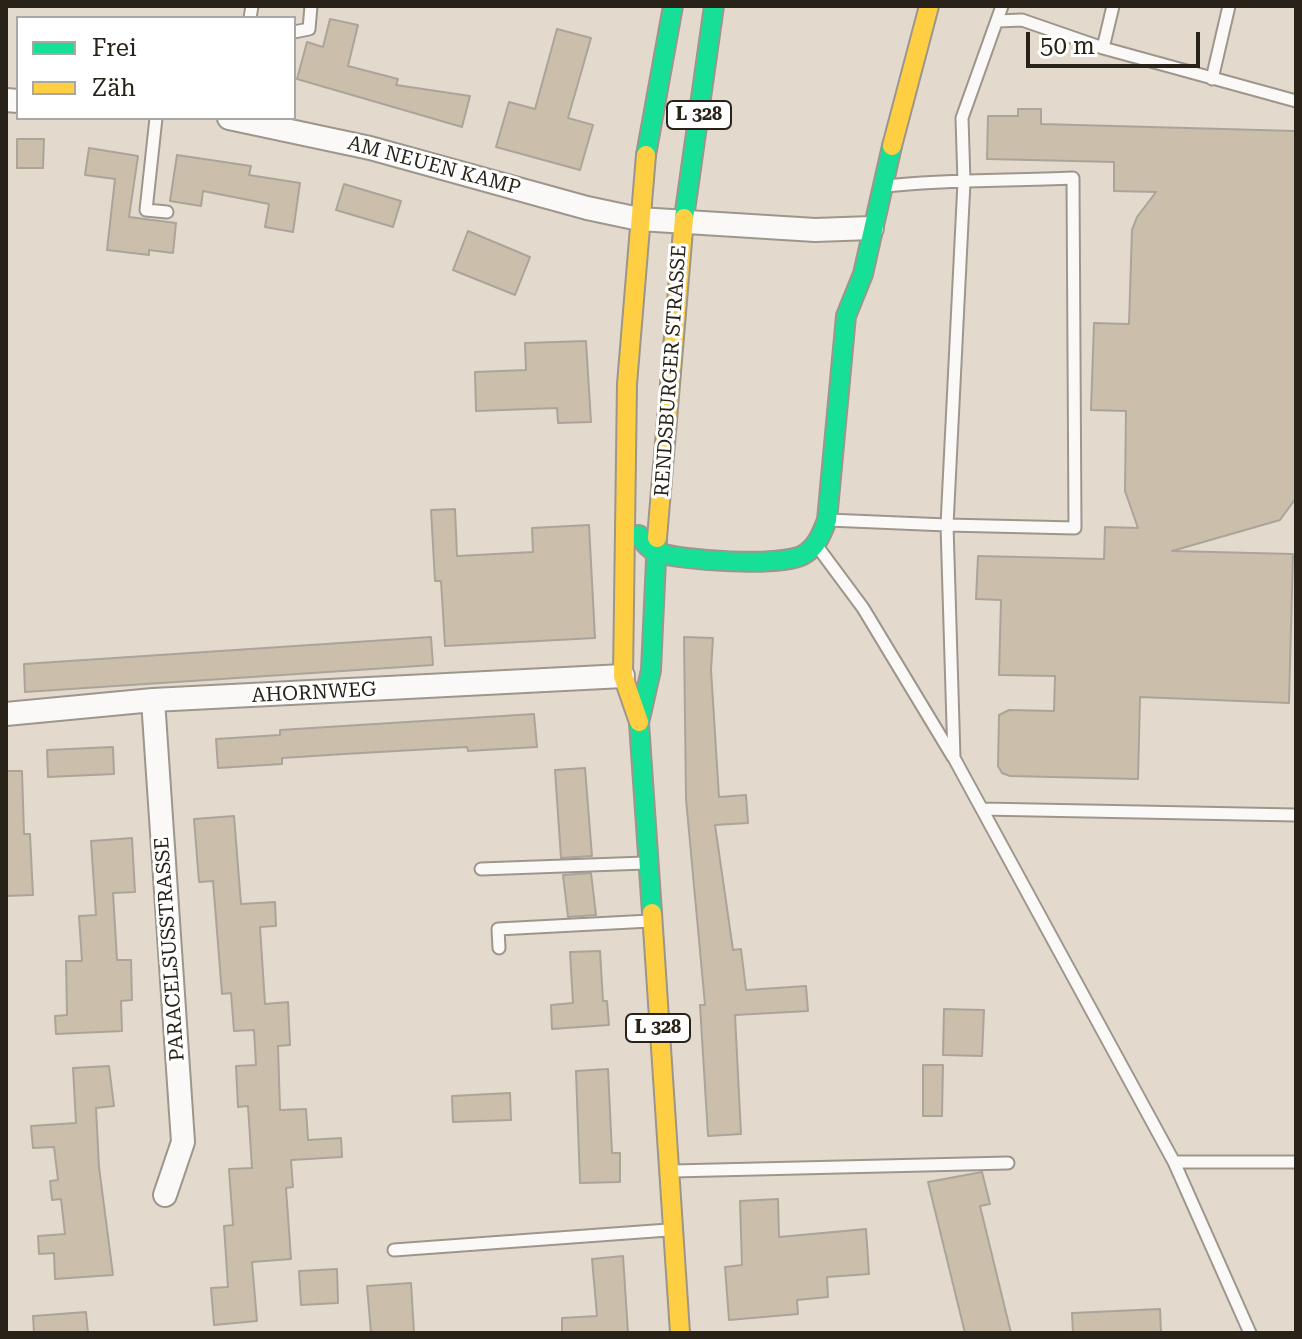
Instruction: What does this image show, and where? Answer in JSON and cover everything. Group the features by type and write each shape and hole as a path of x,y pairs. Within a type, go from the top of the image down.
{"main road":[{"name":"L 328","path":"639,219 647,146 673,6"},
{"name":"L 328","path":"683,223 714,6"},
{"path":"656,552 782,560 796,558 817,546 827,520 846,316 863,274 882,186 929,6"},
{"name":"RENDSBURGER STRASSE","path":"639,219 623,496 623,676 639,723 680,1333"},
{"name":"RENDSBURGER STRASSE","path":"639,723 651,670 656,552 683,223"},
{"name":"RENDSBURGER STRASSE","path":"623,496 643,542 656,552"}],"street":[{"name":"AM NEUEN KAMP","path":"252,120 274,122 639,219"},
{"name":"RENDSBURGER STRASSE","path":"639,219 683,223"},
{"path":"683,223 815,230 872,228"},
{"path":"621,593 637,568 656,552"},
{"name":"AHORNWEG","path":"6,714 153,700 623,676"},
{"name":"PARACELSUSSTRASSE","path":"153,700 183,1142 165,1195"}],"lane":[{"path":"296,32 309,29 311,6"},
{"path":"954,758 947,525 964,182 962,118 1002,6"},
{"path":"1103,48 1113,6"},
{"path":"1212,79 1229,6"},
{"path":"998,21 1022,20 1103,48 1296,101"},
{"path":"156,120 146,210 167,212"},
{"path":"827,520 1075,528 1073,178 882,186"},
{"path":"817,546 863,608 954,758 1174,1162 1250,1333"},
{"path":"982,809 1296,815"},
{"path":"481,869 647,863"},
{"path":"499,948 498,929 650,921"},
{"path":"1174,1162 1296,1162"},
{"path":"668,1172 1008,1163"},
{"path":"394,1250 673,1230"}],"building":[{"path":"330,19 358,25 348,66 398,79 396,85 470,96 462,127 297,79 307,42 323,47"},
{"path":"557,29 591,38 568,118 593,125 580,170 496,147 509,102 535,109"},
{"path":"1018,109 1041,109 1041,124 1296,131 1296,498 1280,520 1172,551 1293,554 1289,703 1140,697 1138,779 1010,776 1002,773 998,766 999,715 1009,710 1054,711 1055,676 999,675 1001,600 976,599 978,556 1104,559 1105,527 1138,528 1125,491 1126,411 1091,410 1094,323 1129,324 1132,230 1137,217 1156,192 1114,191 1114,162 987,159 988,116 1018,116"},
{"path":"17,139 44,139 43,168 17,168"},
{"path":"89,148 138,156 129,217 176,223 173,253 149,250 149,255 107,250 115,179 85,175"},
{"path":"177,155 251,166 249,175 300,183 293,232 265,227 269,204 203,191 201,206 170,201"},
{"path":"344,184 401,201 393,227 336,210"},
{"path":"468,231 530,257 515,295 453,270"},
{"path":"586,341 591,422 558,423 557,408 476,411 475,372 526,370 525,343"},
{"path":"455,509 457,556 533,552 532,528 589,525 595,638 445,646 441,581 435,581 431,510"},
{"path":"431,637 433,665 25,692 24,664"},
{"path":"684,637 713,638 711,670 719,797 746,795 748,823 715,825 733,950 741,949 746,990 806,986 808,1011 735,1015 741,1134 708,1136 700,1005 705,1005 686,799"},
{"path":"534,714 537,747 468,751 467,747 282,758 282,764 218,768 216,739 280,735 280,730"},
{"path":"113,747 114,774 48,777 47,750"},
{"path":"585,768 592,856 561,858 555,770"},
{"path":"6,771 22,771 24,834 30,834 33,895 6,896"},
{"path":"234,816 241,904 275,902 276,926 260,927 265,1004 288,1002 290,1045 278,1046 280,1110 306,1109 308,1140 341,1138 342,1157 291,1160 293,1187 286,1188 291,1259 252,1262 257,1321 214,1325 211,1288 228,1287 224,1226 233,1225 229,1169 252,1168 248,1106 238,1107 236,1066 256,1065 254,1030 234,1031 231,993 222,994 213,881 199,882 194,819"},
{"path":"132,838 135,892 113,893 117,960 131,960 132,1000 121,1001 122,1031 56,1034 55,1016 67,1015 66,961 82,961 79,916 96,915 91,841"},
{"path":"591,873 596,915 568,917 563,875"},
{"path":"600,951 603,1001 607,1001 609,1025 552,1029 551,1005 573,1003 570,952"},
{"path":"944,1009 984,1010 982,1056 943,1055"},
{"path":"923,1065 943,1065 942,1116 923,1116"},
{"path":"109,1066 114,1106 96,1108 99,1167 113,1275 55,1279 54,1253 39,1254 38,1236 65,1234 61,1199 52,1200 50,1181 58,1180 54,1147 33,1148 31,1126 76,1123 73,1068"},
{"path":"608,1069 612,1153 620,1153 620,1182 580,1183 576,1071"},
{"path":"510,1093 511,1120 453,1122 452,1096"},
{"path":"982,1172 990,1204 980,1206 1011,1333 965,1333 928,1182"},
{"path":"778,1199 779,1237 866,1229 869,1274 827,1277 828,1297 797,1300 798,1314 729,1320 725,1267 742,1265 740,1201"},
{"path":"623,1256 628,1333 562,1333 562,1318 597,1316 592,1259"},
{"path":"337,1269 338,1303 301,1305 299,1271"},
{"path":"411,1283 414,1333 371,1333 367,1286"},
{"path":"1160,1309 1161,1333 1073,1333 1072,1313"},
{"path":"86,1312 88,1333 34,1333 33,1316"}],"traffic: fast":[{"path":"646,155 673,6"},
{"path":"684,218 714,6"},
{"path":"639,535 656,552 731,561 791,559 808,552 818,539 827,520 846,316 863,274 892,146"},
{"path":"652,913 639,723 651,670 657,538"}],"traffic: slow":[{"path":"892,146 929,6"},
{"path":"639,722 623,676 627,384 646,155"},
{"path":"657,538 684,218"},
{"path":"652,913 680,1333"}]}
